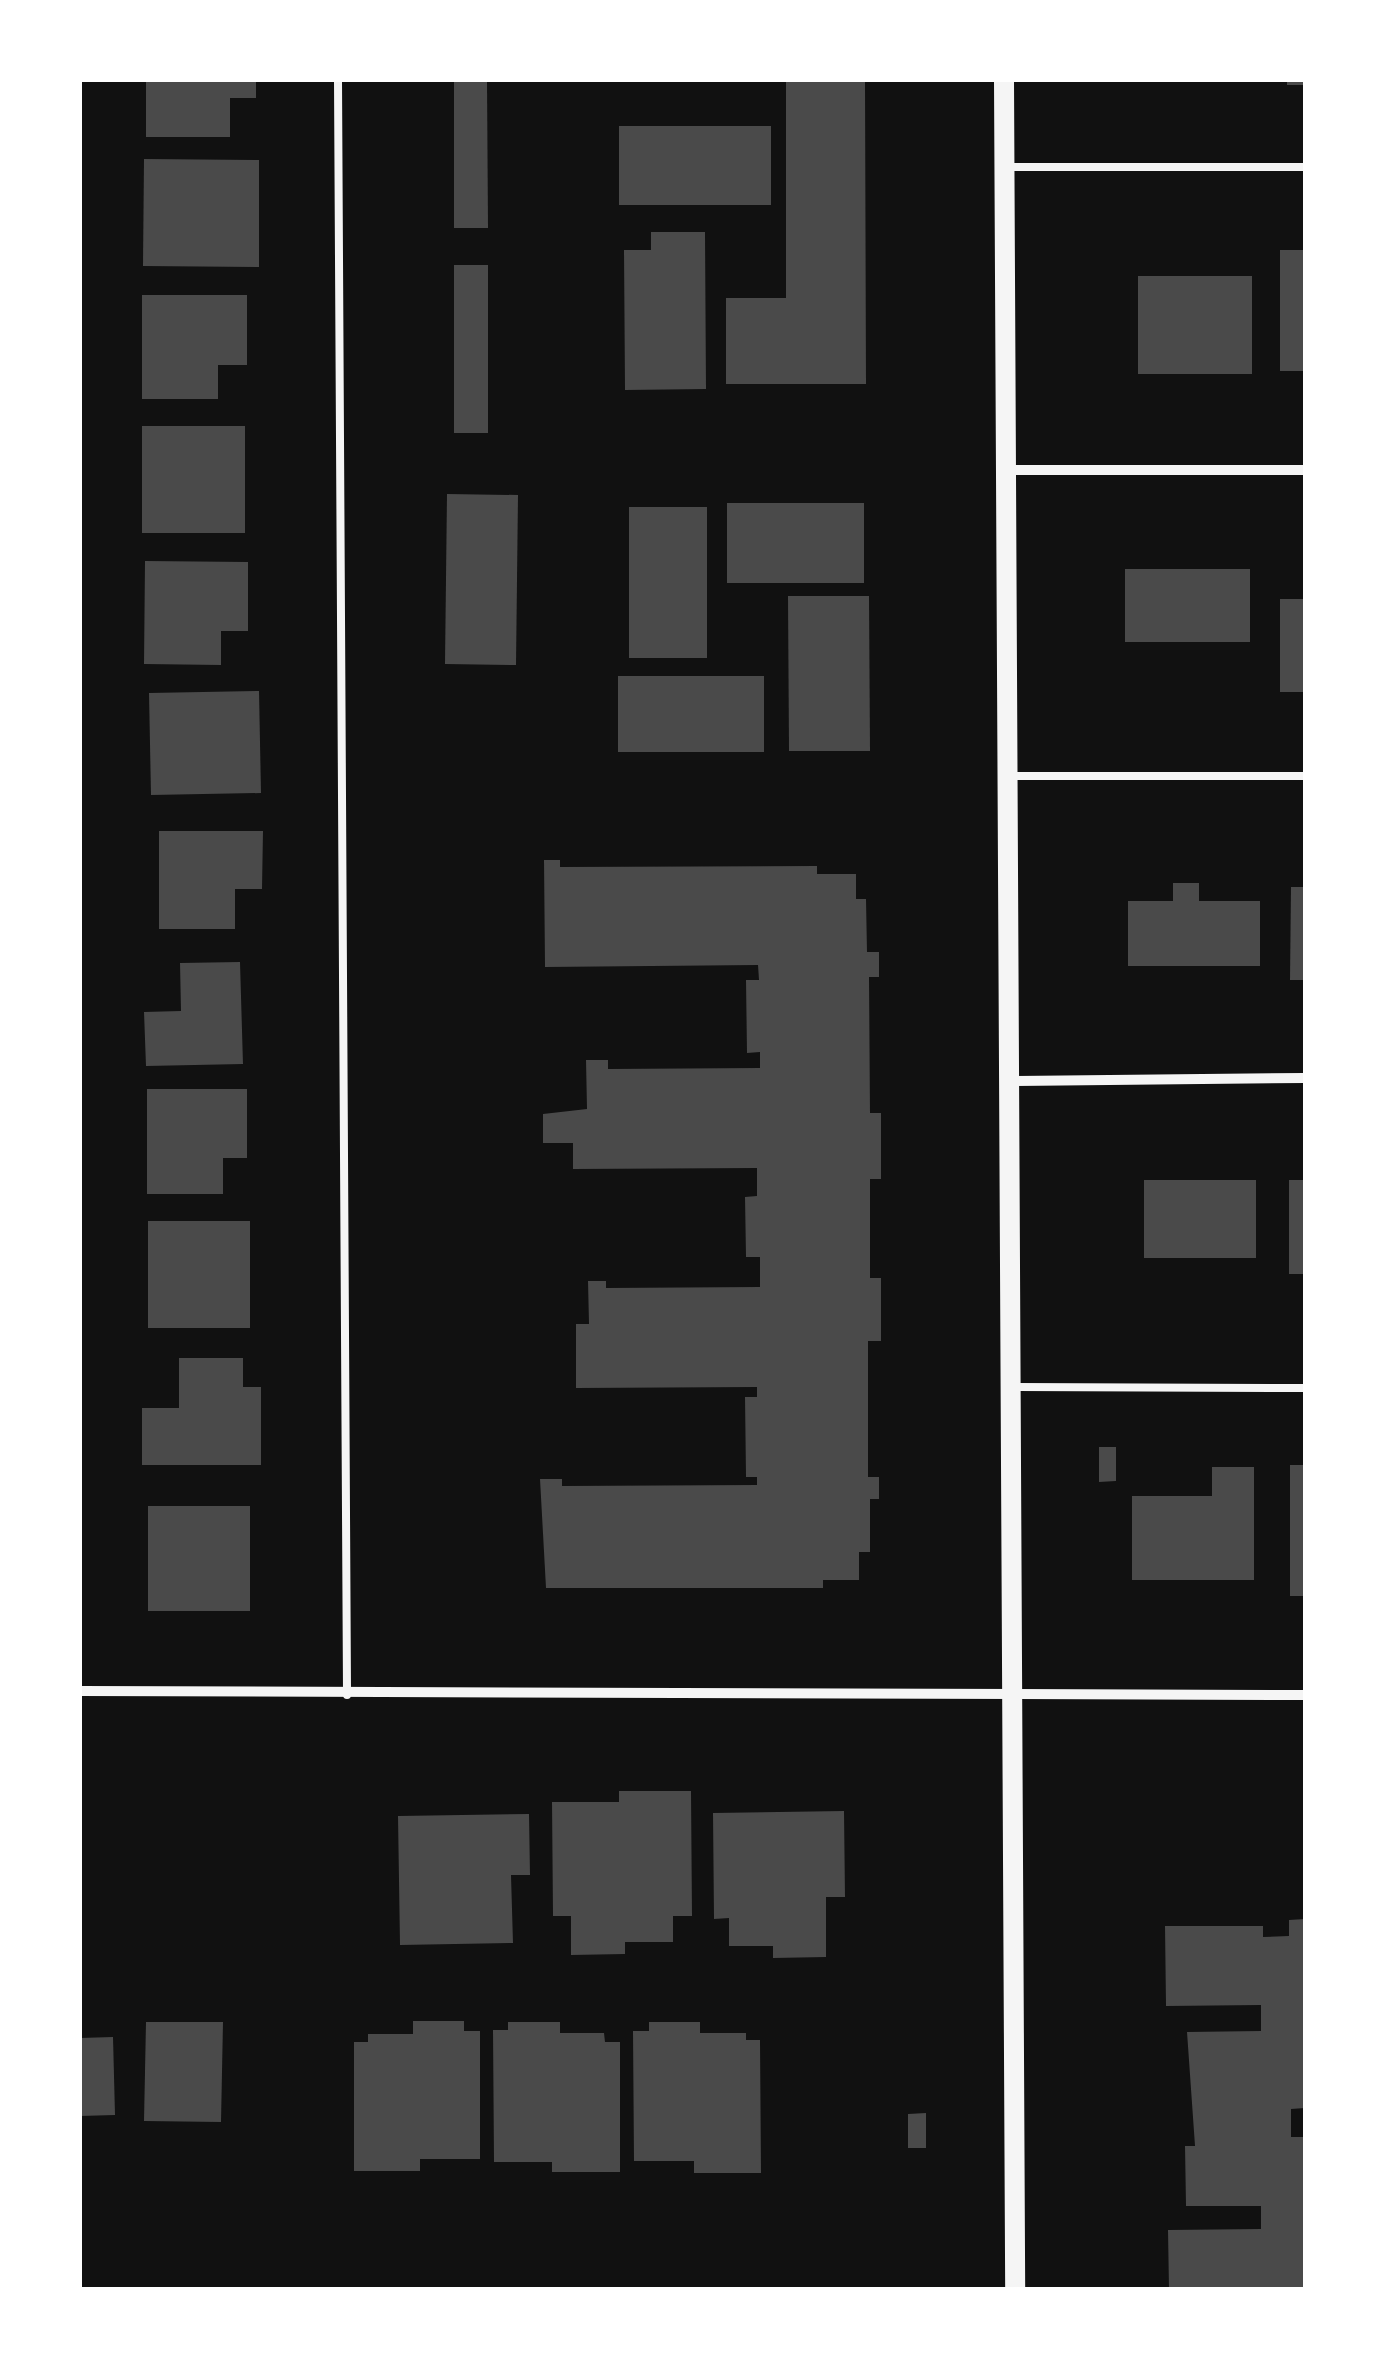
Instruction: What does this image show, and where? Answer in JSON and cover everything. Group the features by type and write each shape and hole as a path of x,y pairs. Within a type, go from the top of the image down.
{"main road":[{"path":"1004,80 1015,2289"}],"street":[{"path":"1006,470 1305,470"},
{"path":"1009,1081 1305,1078"},
{"path":"80,1691 347,1696 1305,1695"}],"lane":[{"path":"338,80 347,1696"},
{"path":"1004,167 1305,168"},
{"path":"1008,776 1305,776"},
{"path":"1010,1387 1305,1388"}],"building":[{"path":"146,80 256,80 256,98 230,98 230,137 146,137"},
{"path":"454,80 487,80 488,228 454,228"},
{"path":"786,80 865,80 866,384 726,384 726,298 786,298"},
{"path":"1287,80 1305,80 1305,85 1287,85"},
{"path":"619,126 771,126 771,205 619,205"},
{"path":"144,159 259,160 259,267 143,266"},
{"path":"651,232 705,232 706,389 625,390 624,250 651,250"},
{"path":"1280,250 1305,250 1305,371 1280,371"},
{"path":"454,265 488,265 488,433 454,433"},
{"path":"1138,276 1252,276 1252,374 1138,374"},
{"path":"142,295 247,295 247,365 218,365 218,399 142,399"},
{"path":"142,426 245,426 245,533 142,533"},
{"path":"447,494 518,495 516,665 445,664"},
{"path":"727,503 864,503 864,583 727,583"},
{"path":"629,507 707,507 707,658 629,658"},
{"path":"145,561 248,562 248,631 221,631 221,665 144,664"},
{"path":"1125,569 1250,569 1250,642 1125,642"},
{"path":"788,596 869,596 870,751 789,751"},
{"path":"1280,599 1305,599 1305,692 1280,692"},
{"path":"618,676 764,676 764,752 618,752"},
{"path":"259,691 261,793 151,795 149,693"},
{"path":"159,831 263,831 262,889 235,889 235,929 159,929"},
{"path":"544,860 560,860 560,867 817,866 817,874 856,874 856,899 866,899 867,952 879,952 879,977 869,977 870,1113 881,1113 881,1179 870,1179 870,1278 881,1278 881,1341 868,1341 868,1477 879,1477 879,1499 870,1499 870,1552 859,1552 859,1580 823,1580 823,1588 546,1588 540,1479 562,1479 562,1486 757,1485 757,1477 746,1477 745,1397 757,1397 757,1387 576,1388 576,1324 589,1324 588,1281 606,1281 606,1288 760,1287 760,1257 746,1257 745,1197 757,1196 757,1168 573,1169 573,1143 543,1143 543,1114 587,1109 586,1060 608,1060 608,1069 760,1068 760,1052 747,1053 746,980 759,980 758,965 545,967"},
{"path":"1173,883 1199,883 1199,901 1260,901 1260,966 1128,966 1128,901 1173,901"},
{"path":"1291,887 1305,887 1305,980 1290,980"},
{"path":"240,962 243,1064 146,1066 144,1012 181,1011 180,963"},
{"path":"147,1089 247,1089 247,1158 223,1158 223,1194 147,1194"},
{"path":"1144,1180 1256,1180 1256,1258 1144,1258"},
{"path":"1289,1180 1305,1180 1305,1274 1289,1274"},
{"path":"148,1221 250,1221 250,1328 148,1328"},
{"path":"179,1358 243,1358 243,1387 261,1387 261,1465 142,1465 142,1408 179,1408"},
{"path":"1099,1447 1116,1447 1116,1481 1099,1482"},
{"path":"1290,1465 1305,1465 1305,1596 1290,1596"},
{"path":"1212,1467 1254,1467 1254,1580 1132,1580 1132,1496 1212,1496"},
{"path":"148,1506 250,1506 250,1611 148,1611"},
{"path":"619,1791 691,1791 692,1916 673,1916 673,1942 625,1942 625,1954 571,1955 571,1916 553,1916 552,1802 619,1802"},
{"path":"844,1811 845,1897 826,1897 826,1957 773,1958 773,1946 729,1946 729,1918 714,1919 713,1813"},
{"path":"529,1814 530,1875 511,1875 513,1943 400,1945 398,1816"},
{"path":"1305,1919 1305,2108 1291,2109 1291,2137 1305,2137 1305,2289 1169,2289 1168,2230 1261,2229 1261,2206 1186,2206 1185,2146 1195,2146 1187,2032 1261,2031 1261,2005 1166,2006 1165,1926 1263,1926 1263,1937 1289,1936 1289,1920"},
{"path":"413,2021 464,2021 464,2031 480,2031 480,2159 420,2159 420,2171 354,2171 354,2042 368,2042 368,2034 413,2034"},
{"path":"146,2022 223,2022 221,2122 144,2121"},
{"path":"508,2022 560,2022 560,2033 604,2033 605,2042 620,2042 620,2172 552,2172 552,2162 494,2162 493,2030 508,2030"},
{"path":"649,2022 700,2022 700,2033 746,2033 746,2040 760,2040 761,2173 694,2173 694,2161 634,2161 633,2031 649,2031"},
{"path":"113,2037 115,2115 80,2116 80,2038"},
{"path":"926,2113 926,2148 908,2148 908,2114"}]}
